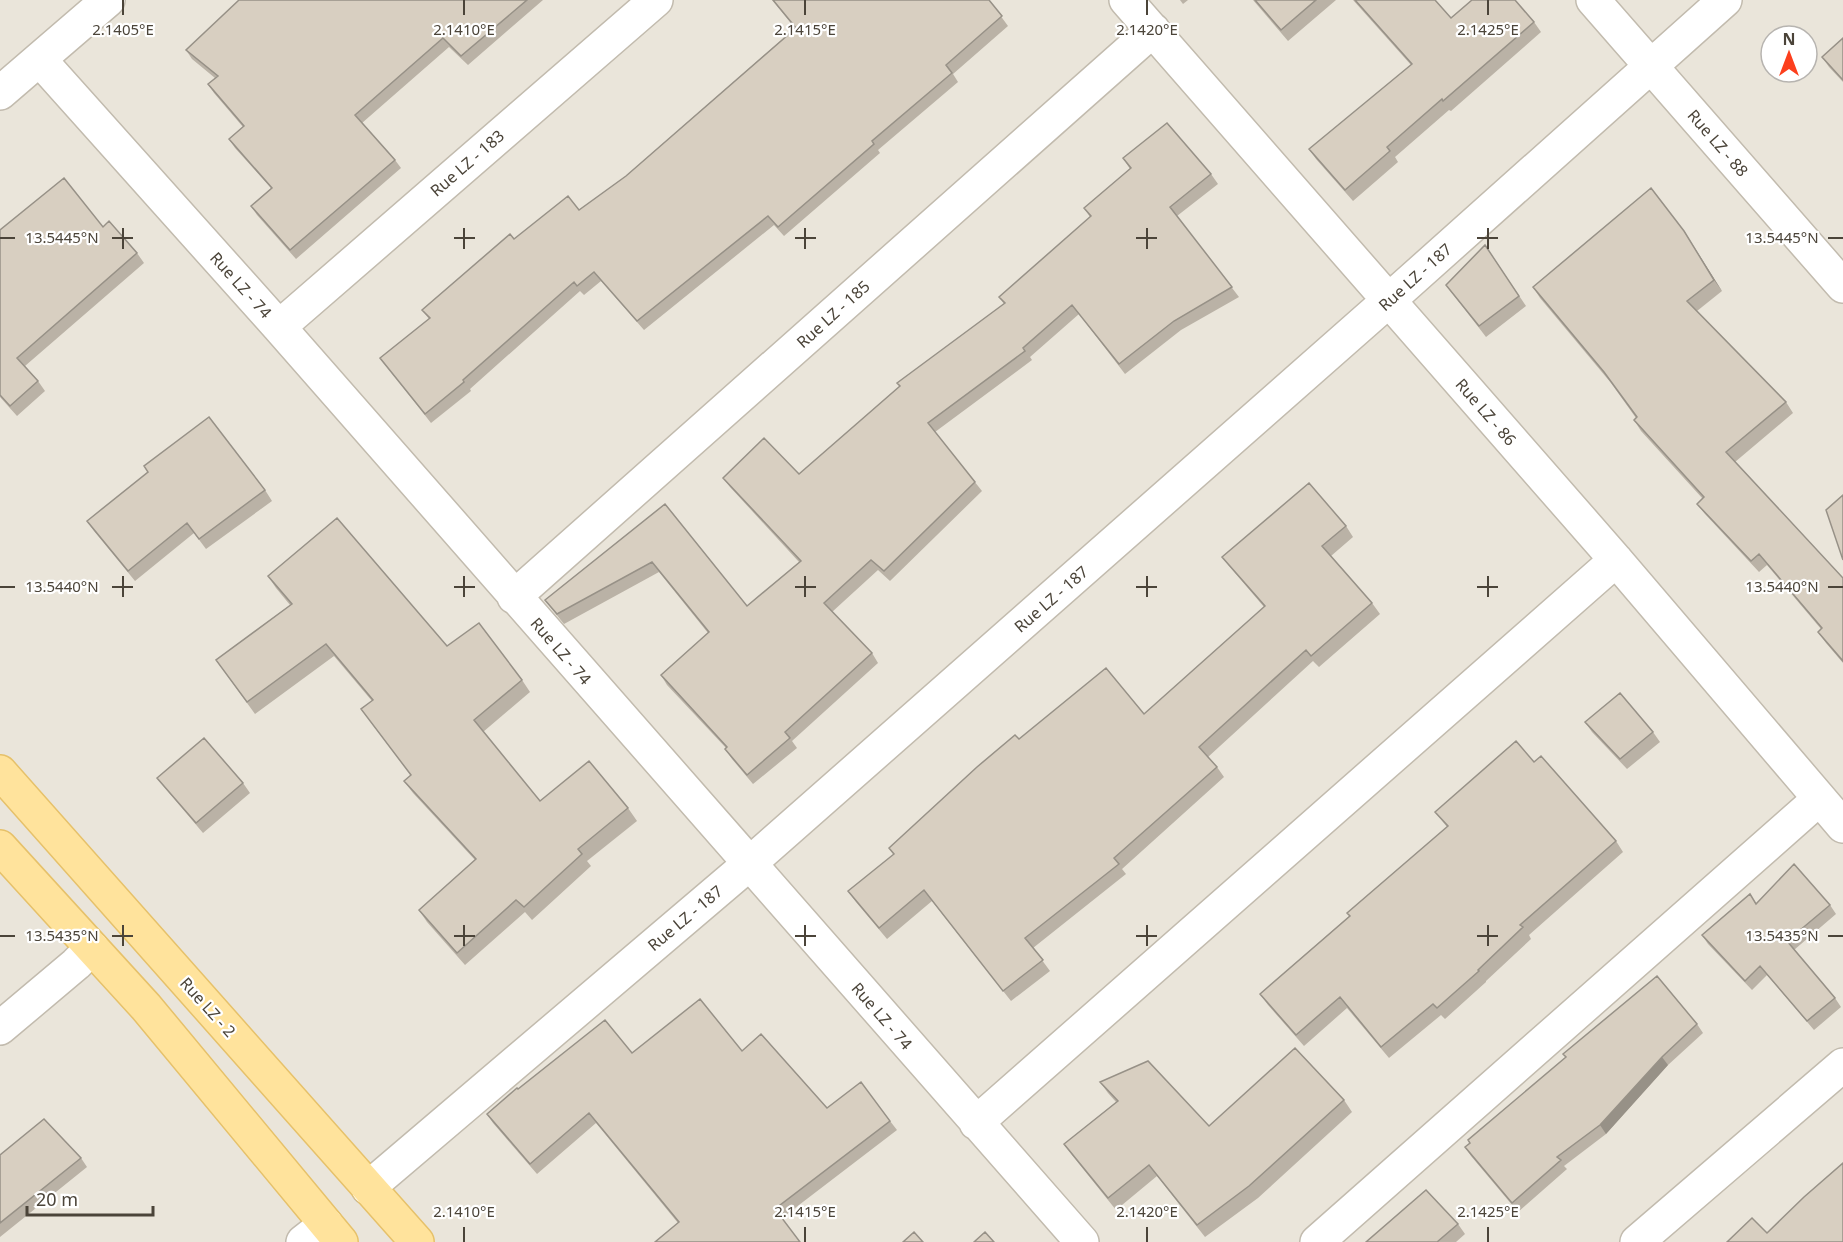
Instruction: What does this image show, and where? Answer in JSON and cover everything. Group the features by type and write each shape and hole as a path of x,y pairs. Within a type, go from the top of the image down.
{"main road":[{"name":"Rue LZ - 2","path":"0,772 417,1242"},
{"path":"0,847 146,1007 323,1236"}],"street":[{"path":"0,93 108,0"},
{"name":"Rue LZ - 183","path":"279,327 656,0"},
{"name":"Rue LZ - 86","path":"1125,0 1616,561 1843,826"},
{"name":"Rue LZ - 88","path":"1593,0 1843,286"},
{"name":"Rue LZ - 187","path":"368,1188 749,864 1388,301 1725,0"},
{"name":"Rue LZ - 185","path":"514,597 1153,30"},
{"name":"Rue LZ - 74","path":"40,60 279,327 1082,1242"},
{"path":"976,1123 1616,561"},
{"path":"1317,1242 1819,799"},
{"path":"0,1028 92,948"},
{"path":"1637,1242 1843,1065"}],"shaded area":[{"path":"0,0 1843,0 1843,1242 0,1242"}],"building":[{"path":"239,0 527,0 461,56 443,38 355,115 395,160 290,250 251,206 272,188 229,139 244,126 208,84 218,76 186,50"},
{"path":"773,0 989,0 1002,16 946,65 952,73 872,141 874,144 778,227 768,216 637,321 594,272 577,286 574,282 463,380 464,382 425,414 380,358 430,318 422,310 510,234 514,239 568,196 579,210 626,176 796,28"},
{"path":"1255,0 1316,0 1281,30"},
{"path":"1355,0 1435,0 1451,18 1472,0 1515,0 1534,22 1387,147 1390,151 1345,190 1309,149 1412,64"},
{"path":"1843,38 1843,80 1822,57"},
{"path":"1167,123 1211,174 1170,207 1232,287 1174,321 1119,364 1072,305 1023,348 1025,351 928,423 975,482 884,571 871,560 824,603 872,653 785,732 790,738 747,775 725,749 727,747 661,675 709,632 652,562 557,614 545,600 665,504 747,606 801,561 723,478 764,438 799,474 900,386 897,383 1005,303 999,297 1091,216 1084,208 1131,168 1123,158"},
{"path":"64,178 103,227 109,221 137,253 17,358 38,381 10,406 0,395 0,230"},
{"path":"1651,188 1684,231 1714,280 1687,301 1786,402 1726,452 1843,578 1843,661 1818,632 1822,628 1759,554 1751,561 1697,504 1704,497 1634,420 1637,417 1604,372 1533,287"},
{"path":"1485,245 1519,296 1479,326 1446,285"},
{"path":"209,417 265,490 199,539 187,523 128,571 87,521 148,472 144,466"},
{"path":"1309,483 1346,526 1322,546 1372,603 1311,656 1306,650 1199,747 1217,767 1114,858 1119,864 1025,938 1043,960 1003,991 924,890 879,928 848,891 894,854 889,848 1015,735 1019,739 1106,668 1144,714 1265,606 1222,557"},
{"path":"1843,495 1843,560 1826,510"},
{"path":"337,518 447,646 479,623 522,680 474,720 540,801 589,761 628,808 578,849 582,854 524,907 516,900 457,953 419,910 476,859 404,781 411,775 361,709 373,700 326,644 247,702 216,660 292,604 268,576"},
{"path":"1620,693 1653,732 1620,759 1585,722"},
{"path":"204,738 243,783 196,823 157,778"},
{"path":"1516,741 1534,762 1541,756 1616,841 1520,925 1523,927 1479,971 1437,1008 1433,1004 1381,1047 1340,997 1296,1035 1260,994 1350,916 1347,913 1448,826 1435,812"},
{"path":"1794,864 1830,905 1787,941 1835,998 1807,1021 1760,966 1745,981 1702,935 1750,894 1756,904"},
{"path":"1657,976 1697,1024 1662,1057 1600,1125 1557,1157 1561,1160 1512,1203 1465,1147 1470,1143 1468,1140 1566,1057 1563,1054"},
{"path":"700,999 742,1051 761,1034 827,1108 861,1082 890,1121 775,1209 800,1242 655,1242 679,1222 589,1113 530,1164 487,1114 605,1020 632,1053"},
{"path":"1295,1048 1344,1100 1249,1186 1197,1225 1149,1165 1108,1198 1064,1144 1118,1101 1100,1082 1148,1061 1209,1126"},
{"path":"44,1119 81,1158 0,1223 0,1155"},
{"path":"1843,1163 1843,1242 1727,1242 1752,1218 1767,1233"},
{"path":"1426,1190 1458,1224 1437,1242 1366,1242"},
{"path":"914,1232 923,1242 903,1242"},
{"path":"985,1232 994,1242 974,1242"}]}
